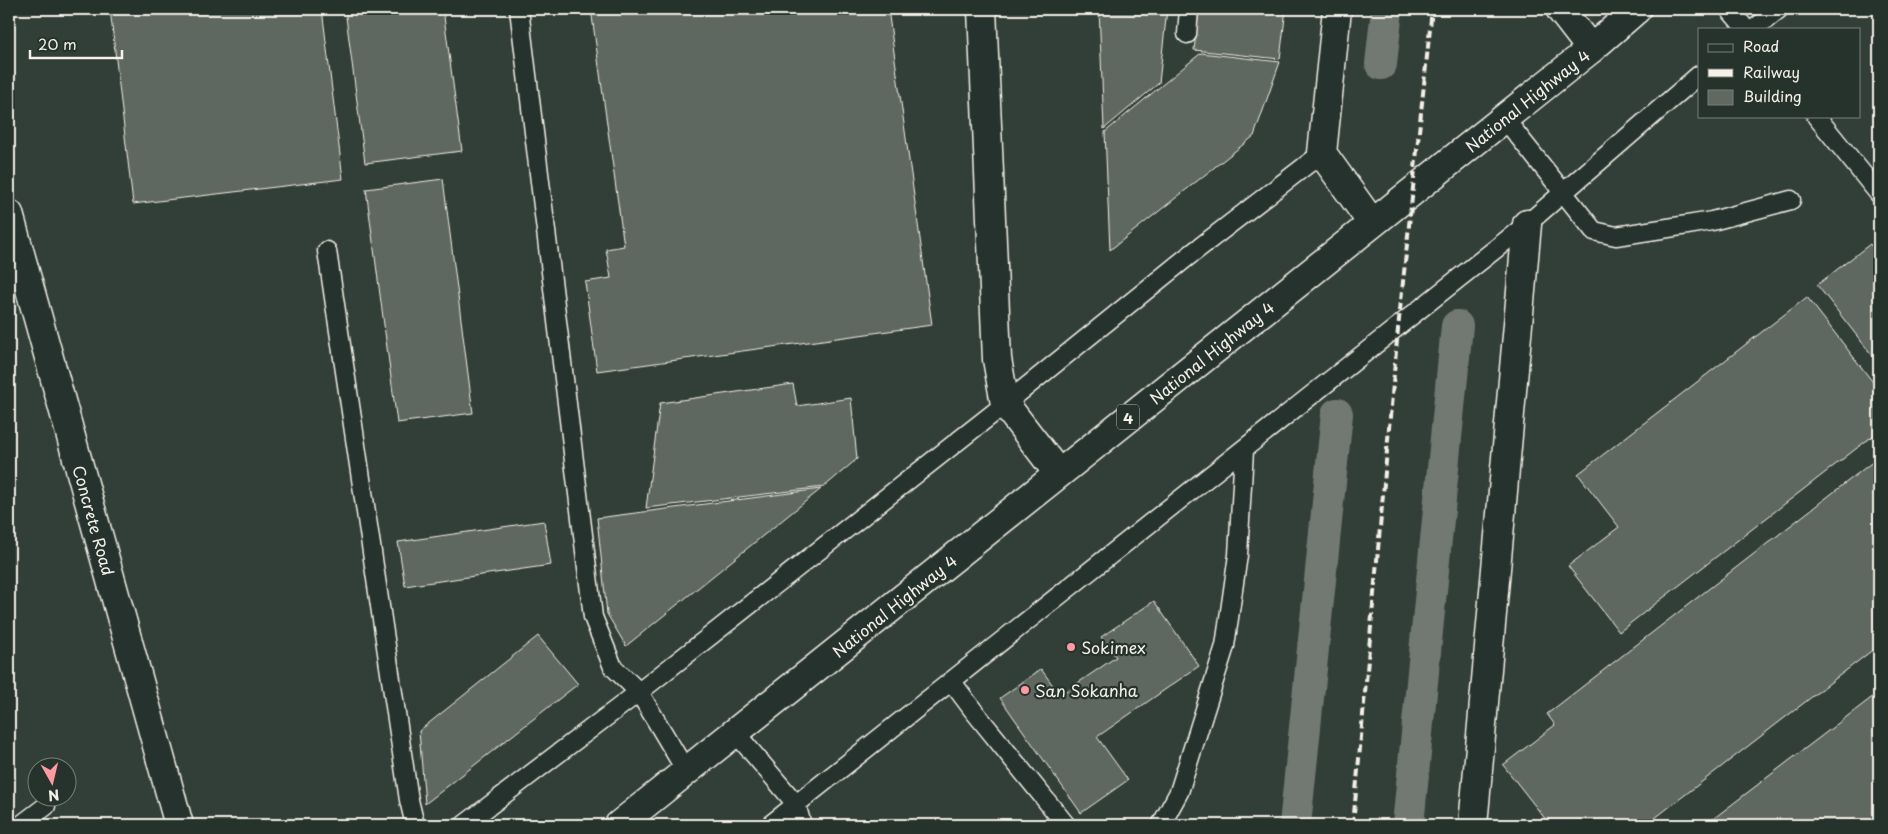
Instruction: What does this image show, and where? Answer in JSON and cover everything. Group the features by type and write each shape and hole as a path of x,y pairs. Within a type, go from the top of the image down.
{"main road":[{"path":"982,9 998,359 1005,404 1058,473"},
{"path":"1337,9 1322,153 1372,223"},
{"path":"1560,9 1591,49"},
{"name":"National Highway 4","path":"619,825 1591,49 1637,9"},
{"name":"Concrete Road","path":"9,214 179,825"},
{"path":"1473,825 1527,224"}],"lane":[{"path":"518,9 594,616 613,667 639,692 686,771"},
{"path":"1187,34 1190,9"},
{"path":"1728,9 1745,28"},
{"path":"1755,28 1780,9"},
{"path":"770,825 1527,224 1698,77"},
{"path":"1504,118 1562,194 1594,231 1616,236 1712,221 1791,200"},
{"path":"1818,118 1879,194"},
{"path":"464,825 639,692 1005,404 1186,258 1322,153"},
{"path":"327,252 409,800 415,825"},
{"path":"1161,825 1179,792 1224,646 1238,555 1244,450"},
{"path":"952,682 972,710 1066,825"},
{"path":"734,732 796,804 802,825"},
{"path":"22,825 46,806"}],"building":[{"path":"110,9 322,9 343,179 133,204"},
{"path":"345,9 443,9 462,151 365,163"},
{"path":"591,9 888,9 932,325 597,371 585,282 611,278 606,249 624,246"},
{"path":"1099,9 1167,9 1159,83 1104,129"},
{"path":"1199,9 1286,9 1280,59 1194,50"},
{"path":"1201,53 1280,62 1254,136 1110,250 1105,132"},
{"path":"443,179 473,413 397,423 366,189"},
{"path":"1870,244 1879,256 1879,364 1817,285"},
{"path":"1807,297 1879,390 1879,431 1619,632 1568,566 1619,527 1578,474"},
{"path":"793,384 797,406 851,398 857,459 824,487 646,508 660,403"},
{"path":"1879,457 1879,645 1646,825 1550,825 1503,765 1555,725 1547,714"},
{"path":"821,489 626,646 607,614 597,518"},
{"path":"544,521 551,565 405,586 398,542"},
{"path":"1154,601 1199,666 1097,737 1128,780 1081,813 1000,698 1041,669 1060,695 1116,657 1101,637"},
{"path":"538,636 578,684 425,804 419,731"},
{"path":"1879,692 1879,825 1705,825"}],"waterway":[{"path":"1381,64 1387,9"},
{"path":"1408,825 1457,326"},
{"path":"1295,825 1337,414"}],"railway":[{"path":"1353,825 1398,329 1432,9"}],"place":[{"name":"Sokimex","path":"1071,647"},
{"name":"San Sokanha","path":"1025,690"}]}
